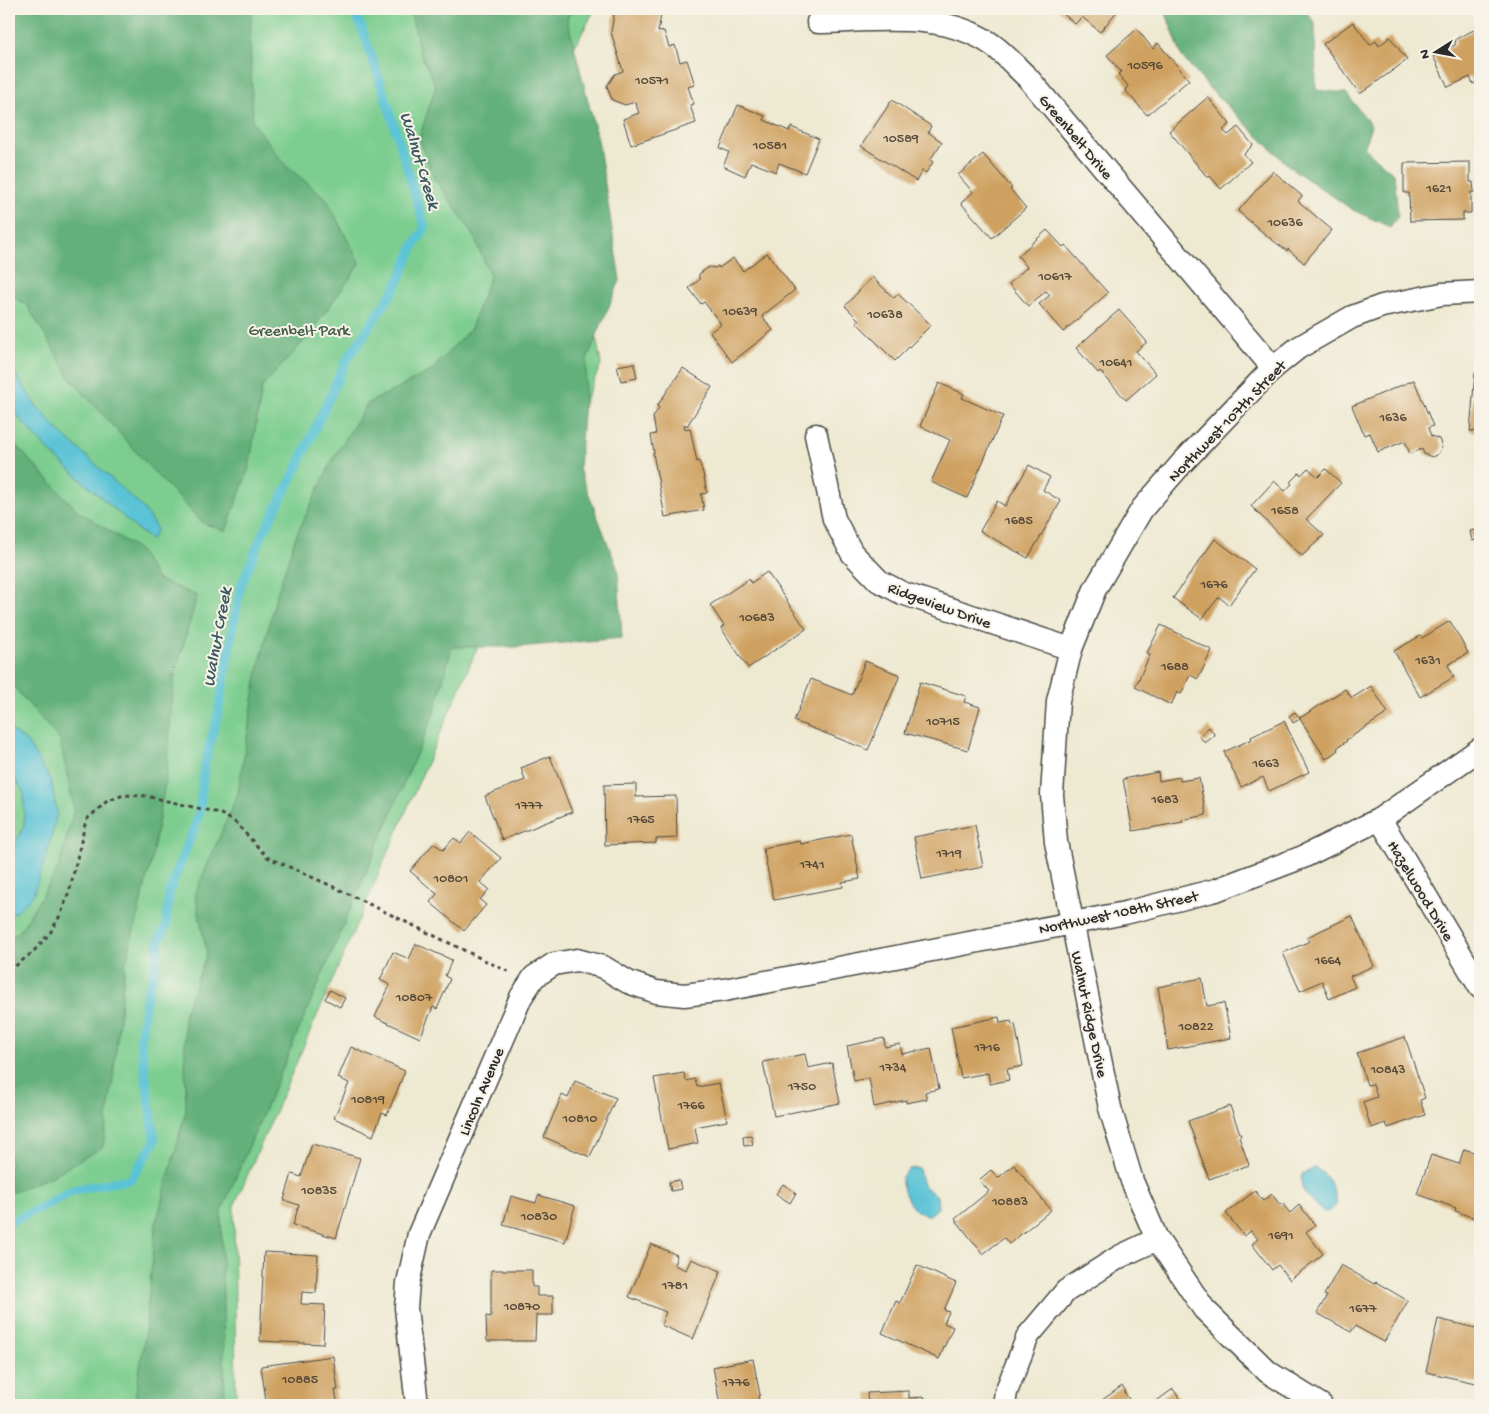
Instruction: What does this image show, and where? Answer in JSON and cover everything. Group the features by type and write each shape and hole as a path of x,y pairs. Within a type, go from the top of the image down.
{"street":[{"name":"Greenbelt Drive","path":"818,22 901,20 937,22 967,31 994,46 1028,78 1273,368"},
{"name":"Northwest 107th Street","path":"1130,529 1142,509 1182,463 1273,368 1298,348 1352,318 1382,306 1442,294 1480,292"},
{"name":"Ridgeview Drive","path":"816,435 834,519 852,553 879,581 902,593 1071,649"},
{"name":"Walnut Ridge Drive","path":"1130,529 1095,589 1071,649 1058,701 1052,795 1056,842 1110,1108 1132,1181 1158,1239 1204,1309 1268,1372 1321,1405"},
{"name":"Northwest 108th Street","path":"724,990 1125,913 1216,890 1303,857 1380,818 1480,749"},
{"name":"Hazelwood Drive","path":"1380,818 1480,987"},
{"name":"Lincoln Avenue","path":"418,1405 406,1308 408,1283 419,1234 521,997 530,982 534,977 554,964 577,960 603,967 628,982 656,992 684,995 724,990"},
{"path":"1004,1405 1006,1392 1028,1336 1066,1291 1119,1257 1158,1239"}],"path":[{"path":"9,971 34,952 50,933 61,914 70,889 86,820 106,802 123,795 146,796 219,813 234,821 267,857 334,887 530,982"}],"green space":[{"name":"Greenbelt Park","path":"9,9 595,9 551,91 601,364 234,1206 236,1405 9,1405"},
{"path":"9,9 252,9 250,42 253,122 286,166 326,198 360,264 305,340 262,387 249,468 226,531 203,523 156,474 71,379 27,305 9,294"},
{"path":"416,9 572,9 567,19 598,140 620,280 587,359 579,469 618,570 622,638 516,647 452,647 434,713 221,1212 225,1405 134,1405 144,1342 156,1223 186,1110 184,1015 207,954 195,894 238,793 257,675 276,597 296,536 332,461 367,404 431,371 471,328 490,276 473,234 434,178 419,138 436,86 420,53 411,14"},
{"path":"1157,9 1304,9 1315,23 1316,90 1346,93 1371,125 1364,148 1394,174 1398,216 1390,227 1353,210 1291,168 1211,90 1182,57 1166,13"},
{"path":"9,438 78,511 138,549 157,579 197,596 174,679 166,778 151,863 125,965 113,1078 103,1147 50,1177 9,1193 9,938 20,931 58,869 74,809 60,740 9,681"}],"water":[{"path":"9,364 34,403 60,432 142,507 157,529 151,540 51,453 9,407"},
{"path":"9,729 27,742 51,781 57,813 48,851 33,895 15,913 9,912 9,856 24,826 24,793 9,770"},
{"path":"1315,1168 1328,1179 1333,1189 1337,1205 1329,1211 1324,1212 1315,1204 1302,1186 1302,1174"},
{"path":"909,1169 919,1169 922,1183 937,1196 938,1208 930,1215 918,1212 909,1202 903,1189 901,1177"}],"building":[{"path":"615,9 662,9 658,32 664,31 669,47 675,45 680,62 687,60 695,85 688,87 694,104 690,105 696,123 631,145 623,119 639,113 635,102 625,105 612,100 607,86 615,74 623,71 611,32"},
{"path":"1058,9 1119,9 1100,32 1082,17 1075,24"},
{"path":"1353,22 1370,45 1376,41 1379,46 1390,37 1407,60 1360,94 1323,44"},
{"path":"1480,27 1480,80 1473,84 1470,77 1448,87 1433,56 1455,45 1456,39"},
{"path":"1137,29 1153,49 1158,43 1189,80 1147,115 1125,90 1128,86 1118,74 1121,72 1107,55"},
{"path":"1208,97 1230,124 1223,130 1228,135 1238,127 1253,145 1244,154 1251,162 1221,189 1210,176 1208,178 1169,131"},
{"path":"892,100 931,126 928,132 942,142 930,160 933,162 926,173 923,170 916,181 861,146"},
{"path":"738,105 765,116 764,120 789,131 791,127 819,139 805,173 779,163 776,172 751,162 745,176 723,166 729,152 720,148"},
{"path":"983,154 1012,188 1010,189 1026,208 992,238 961,203 973,192 958,175"},
{"path":"1470,162 1470,182 1473,182 1474,192 1471,192 1471,213 1463,213 1463,220 1410,221 1409,193 1404,193 1404,163"},
{"path":"1273,171 1302,196 1298,201 1332,230 1304,263 1288,249 1287,251 1267,236 1238,211"},
{"path":"1047,230 1063,247 1065,245 1108,293 1063,332 1039,304 1050,295 1046,291 1028,306 1009,284 1027,267 1018,256"},
{"path":"767,253 795,290 762,316 773,330 732,362 710,332 721,324 704,302 701,304 689,288 699,280 699,274 709,267 715,268 718,266 719,268 733,258 743,271"},
{"path":"872,277 894,298 898,294 931,325 895,361 856,322 859,320 845,306"},
{"path":"1119,310 1147,342 1136,351 1156,374 1126,400 1076,348"},
{"path":"634,363 637,378 621,381 617,366"},
{"path":"683,368 712,387 687,426 685,424 684,426 685,429 690,428 697,462 699,461 703,473 707,493 701,494 704,510 665,517 653,453 651,435 656,434 653,417 659,408 657,406"},
{"path":"1475,373 1480,373 1480,432 1470,431"},
{"path":"1414,380 1433,426 1428,428 1431,436 1439,439 1442,447 1438,454 1432,457 1424,454 1422,449 1410,454 1405,441 1378,452 1370,433 1364,435 1352,406"},
{"path":"939,383 964,394 962,398 1003,416 967,498 931,482 950,440 920,426"},
{"path":"1029,465 1050,477 1043,490 1061,501 1028,558 980,531 997,501 1005,506"},
{"path":"1308,468 1318,477 1326,469 1341,483 1306,519 1324,535 1302,556 1251,506 1274,481 1285,491 1292,484 1290,482 1299,473 1301,475"},
{"path":"1480,529 1480,539 1472,541 1470,531"},
{"path":"1215,539 1255,569 1229,605 1219,597 1202,619 1173,598"},
{"path":"767,572 806,629 748,668 721,628 724,626 710,605 749,579 751,583"},
{"path":"1450,621 1468,653 1448,665 1454,677 1420,697 1394,651 1420,636 1422,638"},
{"path":"1161,625 1212,650 1198,679 1190,675 1181,694 1177,692 1171,705 1135,687 1150,655 1147,653"},
{"path":"865,661 900,675 868,750 794,721 811,679 852,695"},
{"path":"920,682 966,696 964,702 980,707 968,750 905,733"},
{"path":"1371,686 1388,713 1346,740 1337,748 1338,750 1326,759 1300,719 1293,723 1289,716 1295,712 1300,718 1345,689 1352,698"},
{"path":"1284,721 1309,772 1269,791 1263,777 1241,787 1224,752"},
{"path":"1209,727 1215,735 1205,743 1199,736"},
{"path":"550,756 572,812 502,840 485,796 525,780 521,768"},
{"path":"1158,772 1159,781 1180,777 1180,781 1199,778 1206,815 1182,820 1183,822 1133,831 1123,779"},
{"path":"636,784 636,797 676,796 677,838 656,839 656,843 605,845 604,785"},
{"path":"975,825 983,867 922,879 914,837"},
{"path":"470,832 501,858 480,882 489,889 480,900 486,905 464,931 430,902 437,894 410,871 434,843 443,850 454,838 461,843"},
{"path":"851,834 860,879 842,882 843,887 774,900 763,848 800,841 801,844"},
{"path":"1352,916 1374,966 1350,976 1355,987 1329,999 1322,981 1300,991 1283,953 1310,941 1307,937"},
{"path":"416,944 452,960 445,976 450,979 437,1009 433,1007 420,1038 375,1017 390,985 380,980 393,952 409,959"},
{"path":"1202,978 1207,1006 1224,1003 1231,1038 1168,1050 1158,987"},
{"path":"330,990 345,998 340,1007 325,999"},
{"path":"999,1017 1000,1023 1011,1021 1012,1025 1015,1024 1023,1066 1007,1069 1009,1080 990,1084 988,1073 961,1078 951,1027"},
{"path":"1405,1037 1425,1098 1420,1100 1425,1115 1388,1128 1386,1123 1371,1128 1363,1102 1377,1097 1373,1084 1367,1085 1357,1053"},
{"path":"884,1038 885,1047 900,1044 902,1054 931,1048 939,1089 925,1092 927,1099 906,1103 906,1100 874,1107 869,1078 854,1081 847,1046"},
{"path":"351,1047 405,1071 387,1115 382,1113 373,1136 334,1118 349,1083 338,1078"},
{"path":"805,1054 808,1068 832,1063 840,1103 774,1116 763,1062"},
{"path":"684,1073 686,1081 695,1079 697,1087 719,1083 727,1121 695,1127 698,1143 668,1149 654,1078"},
{"path":"575,1081 616,1098 590,1157 544,1137 562,1095 568,1098"},
{"path":"1230,1106 1249,1165 1209,1179 1188,1121"},
{"path":"751,1135 753,1145 744,1146 743,1136"},
{"path":"312,1144 360,1158 336,1238 293,1225 299,1205 284,1200 292,1174 301,1177"},
{"path":"1464,1149 1480,1154 1480,1220 1455,1211 1456,1208 1417,1194 1431,1155 1459,1164"},
{"path":"1014,1165 1051,1210 1009,1244 1004,1238 983,1254 955,1219 989,1191 979,1180 991,1170 998,1178"},
{"path":"679,1180 681,1189 671,1191 669,1182"},
{"path":"783,1184 796,1193 790,1203 776,1194"},
{"path":"1255,1191 1263,1201 1272,1194 1280,1205 1282,1203 1290,1213 1299,1205 1315,1225 1306,1232 1323,1254 1290,1280 1278,1265 1272,1270 1252,1244 1258,1239 1251,1231 1244,1236 1226,1213"},
{"path":"538,1195 575,1206 565,1242 503,1225 511,1196 536,1203"},
{"path":"651,1244 677,1255 674,1265 686,1270 691,1259 721,1271 693,1339 661,1325 666,1312 629,1297"},
{"path":"264,1252 318,1255 316,1293 302,1292 301,1304 325,1305 323,1344 260,1341"},
{"path":"917,1265 956,1283 944,1310 949,1312 944,1323 953,1327 939,1359 882,1333 896,1301 900,1303"},
{"path":"1341,1265 1374,1284 1376,1282 1408,1301 1384,1342 1355,1326 1351,1332 1317,1313 1327,1296 1324,1295"},
{"path":"491,1270 532,1270 532,1287 537,1287 537,1296 553,1296 553,1315 536,1315 535,1341 487,1341 486,1316 491,1317"},
{"path":"1438,1319 1480,1329 1480,1384 1426,1372"},
{"path":"333,1356 338,1390 335,1390 338,1405 285,1405 284,1399 266,1401 261,1366"},
{"path":"753,1359 760,1395 758,1396 760,1405 720,1405 713,1367"},
{"path":"1122,1386 1131,1402 1133,1401 1137,1405 1095,1405"},
{"path":"1173,1389 1184,1405 1151,1405"},
{"path":"909,1391 909,1398 925,1397 925,1405 868,1405 867,1393"}],"waterway":[{"name":"Walnut Creek","path":"9,1222 41,1208 73,1190 131,1179 155,1141 140,1039 148,988 153,977 159,940 166,926 169,892 199,815 204,767 218,713 240,588 262,535 296,470 346,361 396,287 413,247 425,228 388,106 361,26 352,9"}]}
